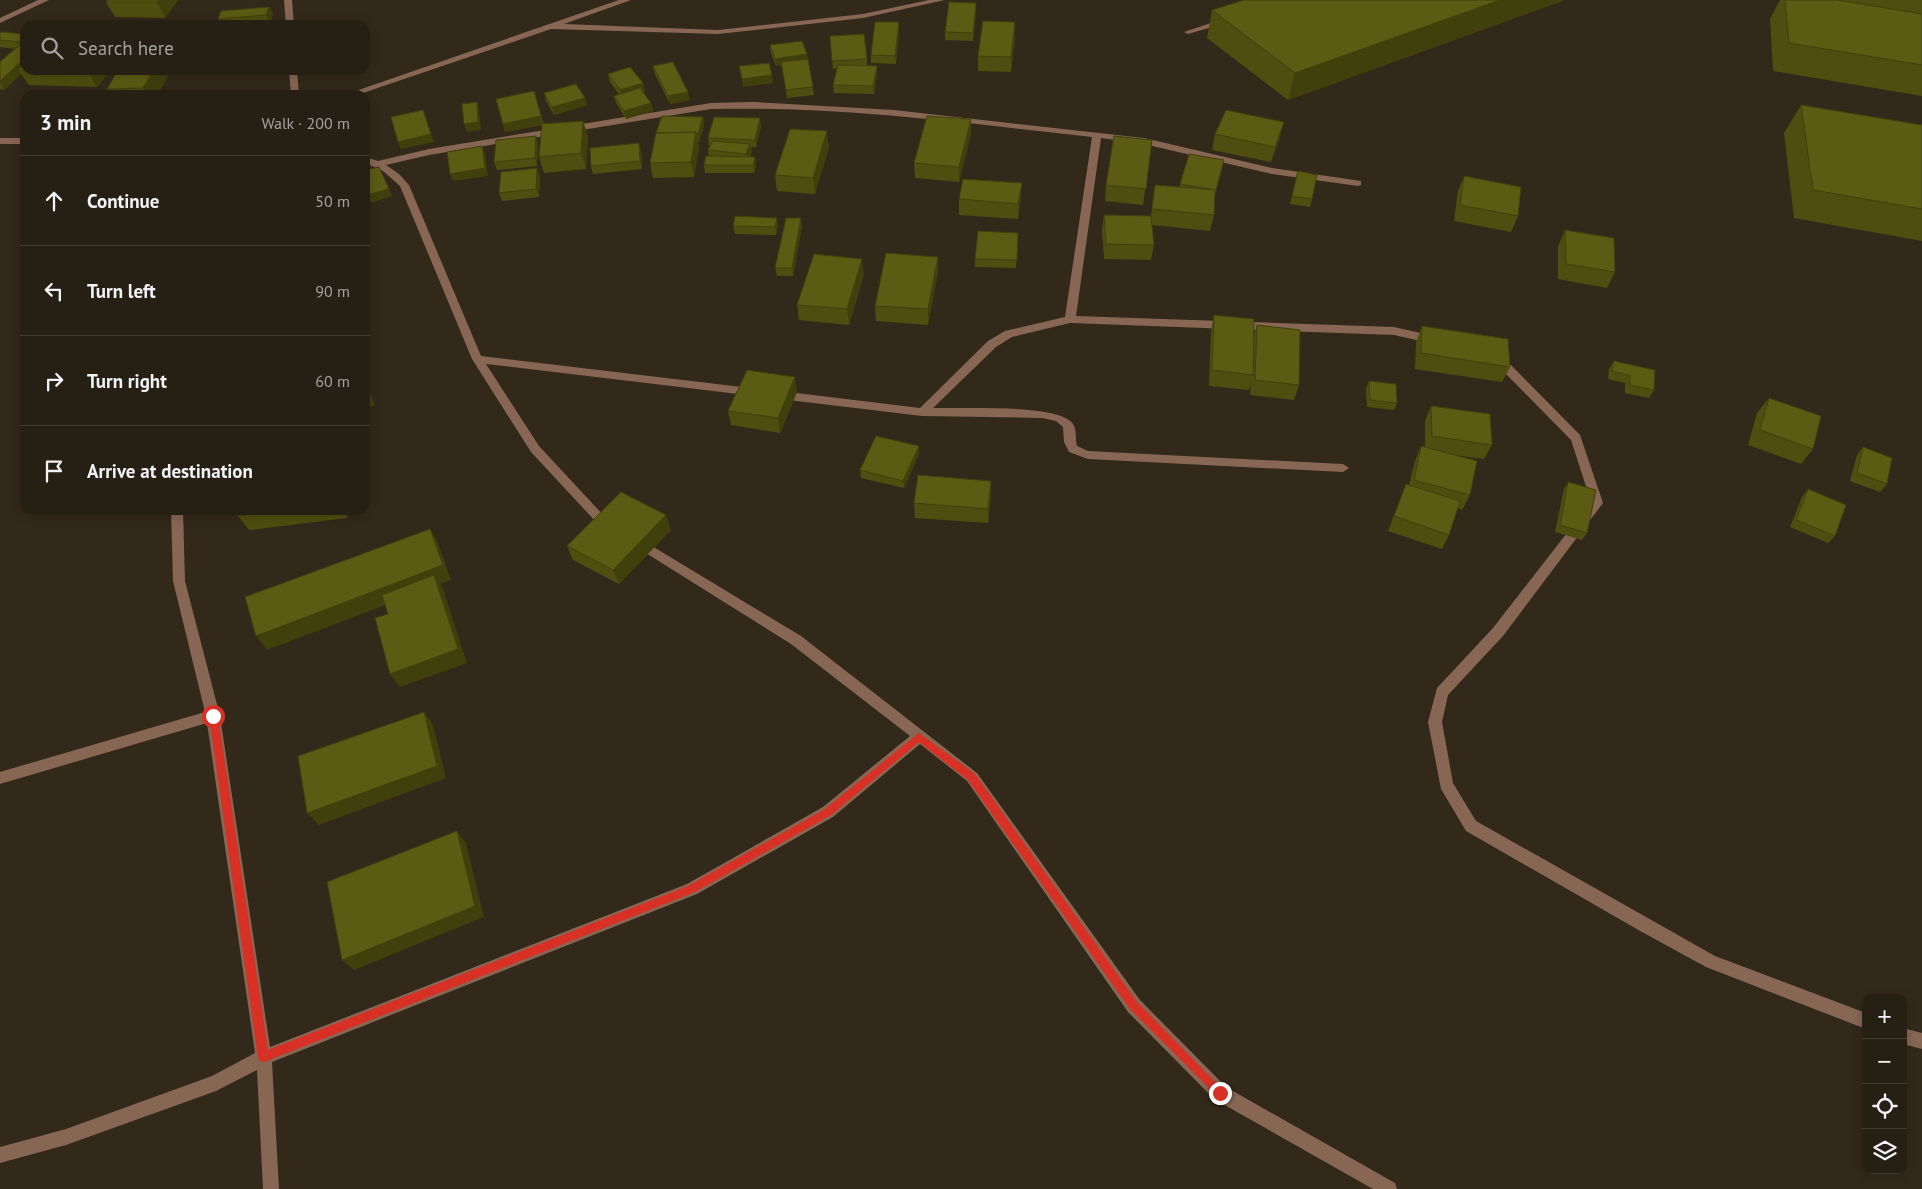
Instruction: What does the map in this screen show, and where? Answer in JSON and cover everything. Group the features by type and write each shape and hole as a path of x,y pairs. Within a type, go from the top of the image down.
{"street":[{"path":"0,21 45,0"},
{"path":"288,0 290,20"},
{"path":"363,90 627,0"},
{"path":"550,26 718,32 863,16 941,0"},
{"path":"1188,32 1232,17"},
{"path":"293,75 295,90"},
{"path":"379,164 429,152 710,106 753,104 894,113 1144,141 1272,171 1358,184"},
{"path":"1070,319 1097,135"},
{"path":"0,141 20,141"},
{"path":"370,161 379,164 395,174 404,184 477,359 535,449 600,520 796,640 972,777 1134,1006 1220,1093 1389,1189"},
{"path":"922,412 992,344 1009,334 1070,319 1394,331 1442,342"},
{"path":"1484,357 1507,368 1576,438 1597,503 1498,632 1442,692 1435,722 1446,785 1471,826 1647,927 1712,962 1862,1019"},
{"path":"477,359 922,412 1042,414 1060,418 1068,426 1071,446 1077,453 1088,455 1343,468"},
{"path":"177,515 180,581 213,716 264,1057 271,1189"},
{"path":"0,778 213,716"},
{"path":"0,1155 66,1137 216,1083 264,1057 692,889 828,812 919,737"},
{"path":"1907,1037 1922,1041"}],"building":[{"path":"108,0 159,0 157,2 106,2"},
{"path":"1244,0 1500,0 1295,73 1212,10"},
{"path":"1785,0 1837,0 1922,14 1922,65 1789,43"},
{"path":"949,2 976,3 973,33 945,32"},
{"path":"269,7 266,15 218,19 221,11"},
{"path":"983,21 1015,22 1011,57 978,56"},
{"path":"875,22 899,22 895,56 871,55"},
{"path":"0,32 20,34 20,42 0,40"},
{"path":"864,34 867,59 832,61 830,36"},
{"path":"802,41 807,54 775,59 770,45"},
{"path":"20,44 20,63 0,81 0,62"},
{"path":"808,59 813,87 786,90 781,62"},
{"path":"673,62 688,92 668,96 653,66"},
{"path":"769,63 772,75 742,79 739,66"},
{"path":"838,65 877,66 873,86 833,85"},
{"path":"630,67 643,83 620,90 608,74"},
{"path":"115,75 151,75 143,88 107,89"},
{"path":"576,84 585,98 552,107 544,93"},
{"path":"640,88 651,103 624,111 614,96"},
{"path":"534,91 541,116 503,124 496,99"},
{"path":"477,102 478,122 464,124 462,104"},
{"path":"1801,105 1922,125 1922,209 1813,190"},
{"path":"423,110 431,134 398,142 391,117"},
{"path":"1226,110 1284,122 1275,147 1215,134"},
{"path":"662,116 703,117 698,134 696,132 656,133"},
{"path":"927,116 971,119 959,167 914,163"},
{"path":"714,117 760,118 755,140 708,138"},
{"path":"583,121 581,153 539,157 542,124"},
{"path":"790,129 827,131 813,178 775,175"},
{"path":"696,132 691,162 650,163 656,133"},
{"path":"536,136 535,158 494,162 496,140"},
{"path":"1114,136 1152,140 1146,189 1106,185"},
{"path":"713,141 750,144 746,154 708,150"},
{"path":"639,143 640,161 591,166 590,148"},
{"path":"482,146 485,168 450,174 447,152"},
{"path":"1189,154 1224,160 1216,190 1180,184"},
{"path":"706,156 755,157 753,165 704,165"},
{"path":"379,167 389,189 370,194 370,169"},
{"path":"537,168 536,189 499,193 501,172"},
{"path":"1298,171 1317,175 1312,199 1292,196"},
{"path":"1464,176 1521,187 1518,216 1460,205"},
{"path":"963,179 1022,183 1018,204 959,199"},
{"path":"1155,185 1215,190 1214,215 1152,209"},
{"path":"1104,215 1151,216 1154,245 1106,244"},
{"path":"735,216 777,218 775,227 733,226"},
{"path":"786,218 801,218 792,268 775,268"},
{"path":"1565,230 1614,238 1615,272 1566,264"},
{"path":"978,231 1018,233 1017,260 975,259"},
{"path":"886,253 938,257 928,309 875,306"},
{"path":"814,254 862,259 847,309 797,305"},
{"path":"1214,315 1254,319 1253,375 1212,370"},
{"path":"1257,325 1300,330 1299,385 1255,380"},
{"path":"1422,326 1508,339 1510,367 1421,353"},
{"path":"1614,361 1655,370 1654,390 1630,385 1630,376 1612,371"},
{"path":"747,370 795,377 778,418 728,411"},
{"path":"1369,381 1396,384 1397,403 1370,400"},
{"path":"1769,398 1821,416 1813,449 1760,430"},
{"path":"1431,406 1490,414 1492,445 1432,436"},
{"path":"876,436 919,446 903,481 860,470"},
{"path":"1421,446 1477,461 1470,495 1414,480"},
{"path":"1863,447 1892,458 1887,484 1857,473"},
{"path":"918,475 991,481 988,509 914,503"},
{"path":"1568,482 1596,490 1587,533 1560,525"},
{"path":"1406,484 1460,501 1449,535 1394,516"},
{"path":"1808,489 1846,505 1835,536 1796,520"},
{"path":"621,492 666,515 613,570 567,546"},
{"path":"430,529 443,565 256,636 245,597"},
{"path":"434,575 458,649 390,674 375,618 388,614 382,595"},
{"path":"424,712 437,766 307,813 298,756"},
{"path":"457,831 475,906 342,960 327,882"}],"route":[{"path":"213,716 264,1057 692,889 828,812 919,737 972,777 1134,1006 1220,1093"}]}
